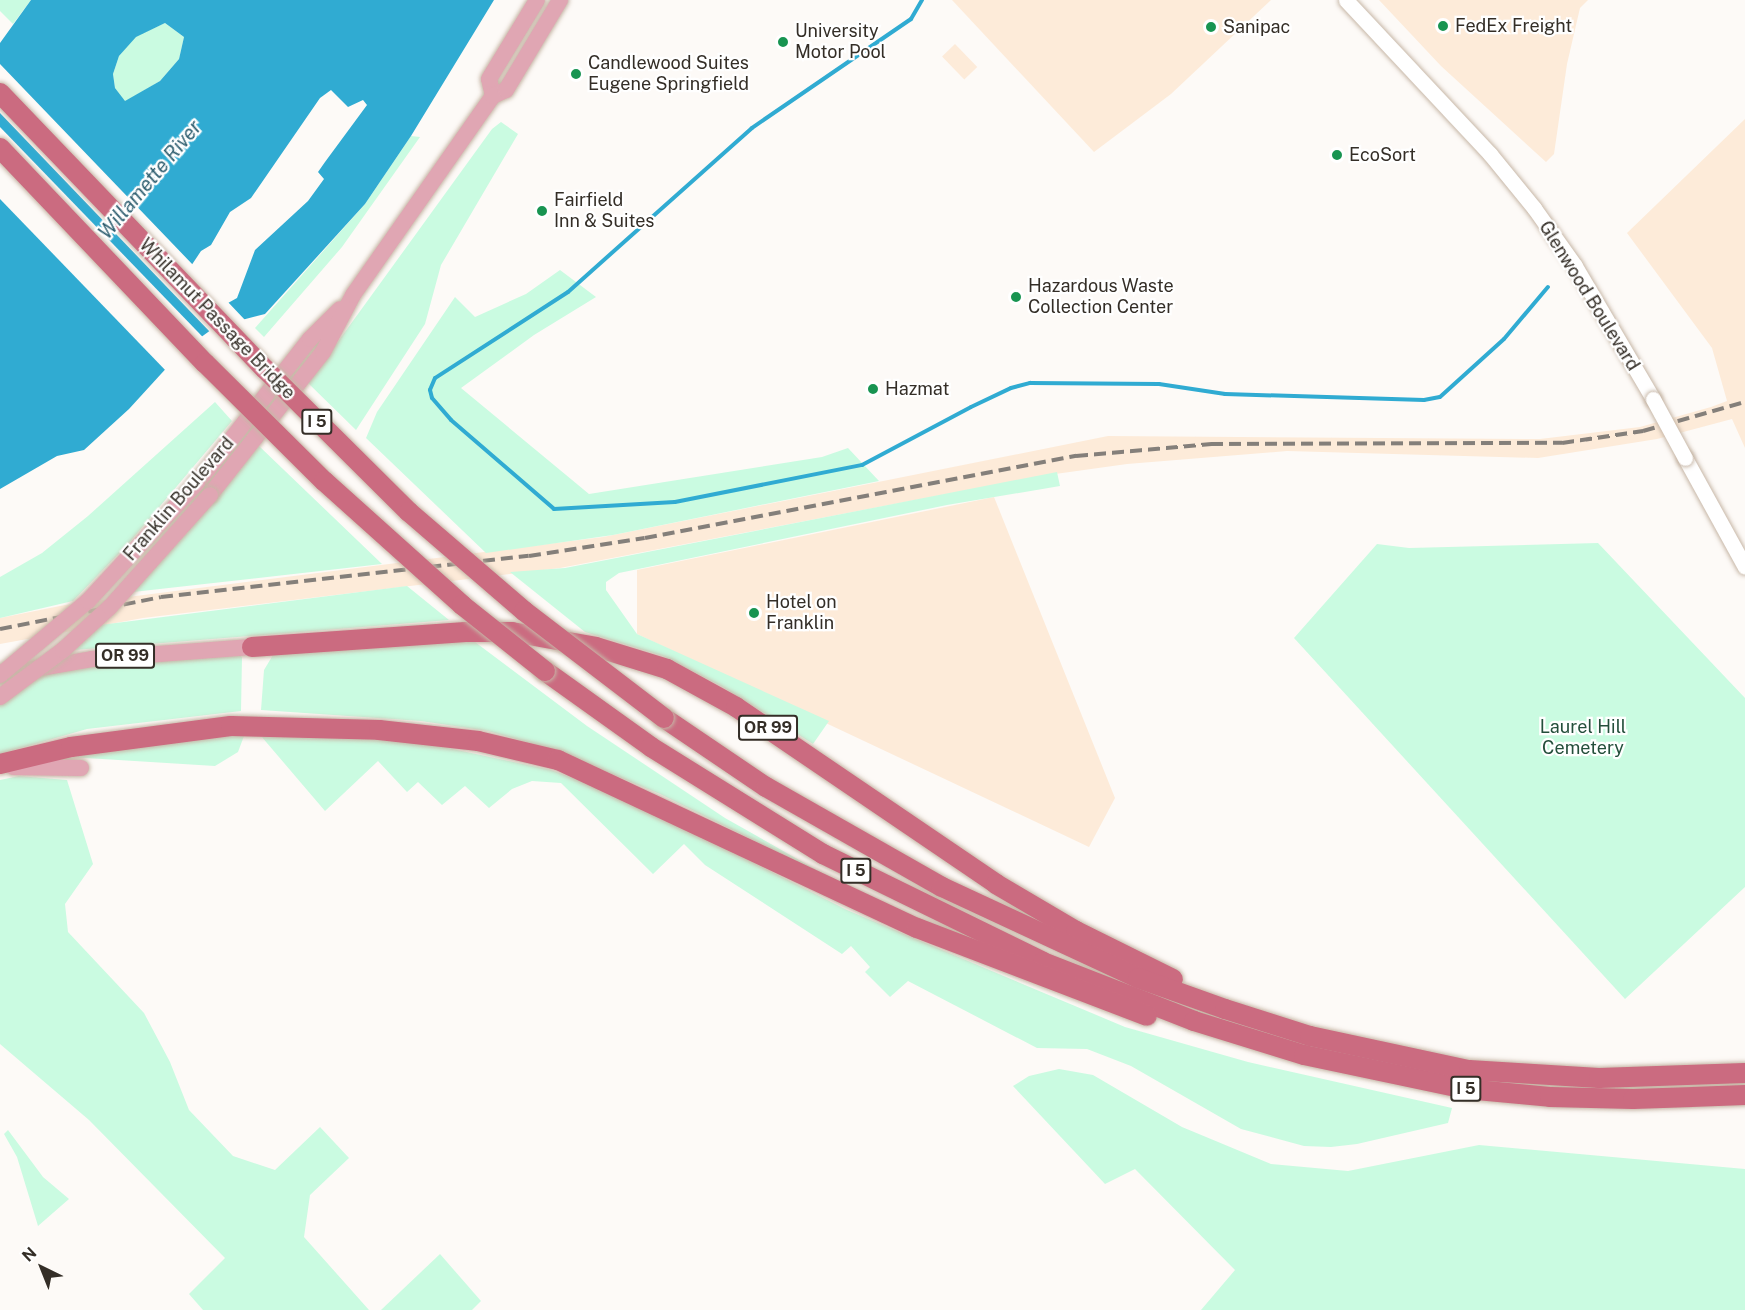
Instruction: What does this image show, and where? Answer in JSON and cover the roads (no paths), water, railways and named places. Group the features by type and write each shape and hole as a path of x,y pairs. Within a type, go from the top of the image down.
{"highway":[{"name":"Whilamut Passage Bridge","path":"0,93 265,369 409,512 524,611 664,718 766,787 942,887 1138,978 1225,1009"},
{"name":"Whilamut Passage Bridge","path":"0,148 205,363 324,481 462,605 545,671 651,747 823,854 1043,962 1194,1021"},
{"name":"OR 99","path":"252,647 465,632 512,632 596,647 667,669 746,713 996,884 1225,1009"},
{"path":"0,766 71,747 231,726 379,730 478,741 558,760 917,928 1147,1016 1194,1021"},
{"name":"I 5","path":"1225,1009 1310,1036 1469,1070 1668,1078 1745,1073"},
{"name":"I 5","path":"1194,1021 1304,1055 1466,1089 1550,1097 1634,1099 1745,1095"},
{"path":"1668,1078 1745,1061"}],"main road":[{"name":"Franklin Boulevard","path":"493,96 489,79 537,0"},
{"name":"Franklin Boulevard","path":"0,697 63,650 110,607 210,495 323,352 353,295 493,96 506,90 560,0"},
{"name":"Glenwood Boulevard","path":"1346,0 1490,154 1534,208 1575,266 1653,399 1745,567"},
{"name":"Franklin Boulevard","path":"0,675 88,601 197,483 310,339 353,295"},
{"name":"OR 99","path":"0,675 92,659 252,647"},
{"path":"0,766 81,768"}],"water":[{"name":"Willamette River","path":"31,0 494,0 411,136 365,204 265,314 215,327 182,351 129,409 84,450 57,456 0,489 0,43","holes":["165,23 184,37 179,59 160,81 125,101 115,88 113,74 119,56 136,37","331,90 348,107 363,100 367,105 318,172 324,179 308,201 255,250 237,298 210,313 187,272 201,251 211,245 230,212 251,198 320,98"]}],"waterway":[{"path":"922,0 911,19 752,128 568,292 435,378 430,390 432,398 451,420 554,509 675,502 862,465 971,407 1011,388 1030,383 1159,384 1225,394 1424,400 1440,397 1504,339 1548,287"}],"railway":[{"path":"0,629 161,597 529,556 645,538 1076,456 1211,444 1562,443 1643,431 1745,402"}],"place":[{"name":"FedEx Freight","path":"1443,26"},
{"name":"Sanipac","path":"1211,27"},
{"name":"University Motor Pool","path":"783,42"},
{"name":"Candlewood Suites Eugene Springfield","path":"576,74"},
{"name":"EcoSort","path":"1337,155"},
{"name":"Fairfield Inn & Suites","path":"542,211"},
{"name":"Hazardous Waste Collection Center","path":"1016,297"},
{"name":"Hazmat","path":"873,389"},
{"name":"Hotel on Franklin","path":"754,613"}],"park label":[{"name":"Laurel Hill Cemetery","path":"1583,738"}]}
